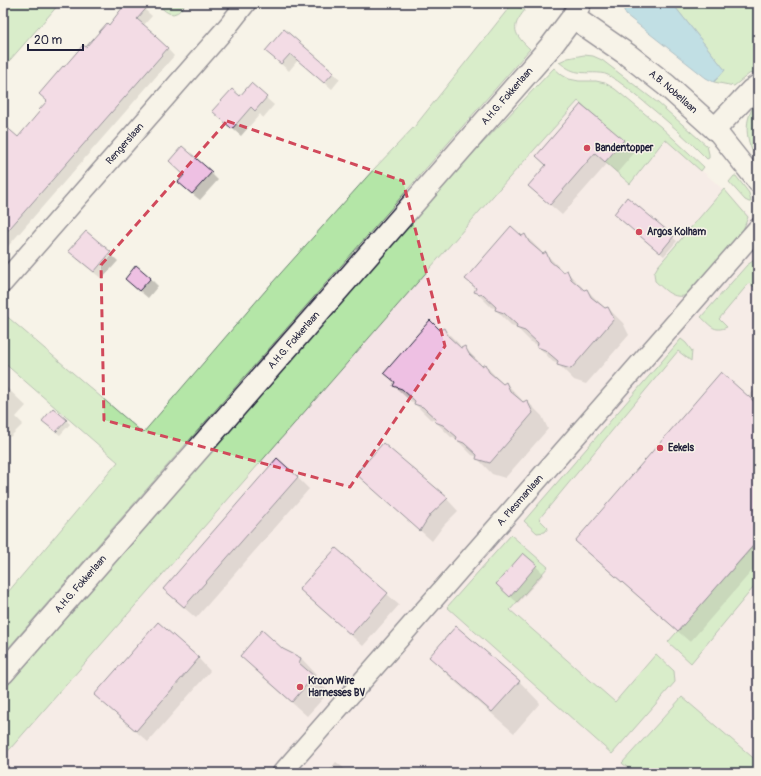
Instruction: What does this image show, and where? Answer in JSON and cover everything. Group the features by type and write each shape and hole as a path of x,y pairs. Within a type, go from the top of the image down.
{"main road":[{"name":"A.B. Nobellaan","path":"576,10 633,60 666,85 715,129"},
{"name":"A.H.G. Fokkerlaan","path":"3,673 552,46 576,10"},
{"path":"715,129 751,91 758,86"}],"street":[{"name":"Rengerslaan","path":"3,283 228,26 246,3"},
{"name":"A.B. Nobellaan","path":"715,129 758,183"},
{"name":"A. Plesmanlaan","path":"282,773 758,228"}],"highlighted area":[{"path":"227,121 403,181 445,346 350,487 104,420 101,265"}],"shaded area":[{"path":"586,84 617,93 732,198 758,225 758,773 3,773 3,721"}],"green space":[{"path":"3,3 60,3 3,68"},
{"path":"156,3 186,3 179,11 171,14"},
{"path":"672,3 758,3 758,71 749,74 734,86 714,82 725,70"},
{"path":"512,4 525,10 517,22 516,31 520,39 530,49 3,654 3,598 118,462 3,362 3,313 143,433 272,283 374,169 415,126"},
{"path":"584,55 593,56 602,60 658,103 707,146 709,158 707,159 668,122 613,78 601,73 582,73 575,71 559,62 568,58"},
{"path":"554,68 569,79 579,81 596,81 605,83 615,89 661,127 704,167 701,171 665,139 630,184 605,162 623,140 578,101 500,188 3,757 3,691 442,186"},
{"path":"758,99 758,162 750,146 747,130 749,115"},
{"path":"734,176 736,176 749,193 751,202 745,200 729,182"},
{"path":"724,189 748,217 743,230 688,295 674,295 662,288 655,281 654,273 658,266"},
{"path":"758,259 758,290 749,283 719,319 727,327 723,329 715,329 701,317 747,265"},
{"path":"681,339 692,351 691,361 678,351 539,519 548,528 545,532 537,533 524,521"},
{"path":"511,535 548,567 510,610 615,702 656,654 674,671 675,682 612,754 447,607"},
{"path":"757,542 758,582 691,663 668,642"},
{"path":"682,697 758,762 758,773 634,773 622,763"}],"water":[{"path":"621,3 672,3 725,70 714,82 706,78 626,15"}],"building":[{"path":"126,3 151,3 137,19 156,35 155,36 168,48 3,236 3,124 18,137 47,101 39,94 83,45 86,47 107,23 109,25"},
{"path":"284,29 334,72 324,83 290,54 281,64 265,51"},
{"path":"251,83 267,97 255,111 251,107 232,129 212,111 232,89 240,96"},
{"path":"581,104 624,140 605,162 595,153 550,205 528,186 546,165 536,156"},
{"path":"182,146 212,172 192,194 178,182 184,175 169,161"},
{"path":"627,197 674,236 660,253 614,214"},
{"path":"511,226 522,236 525,234 529,242 543,254 546,252 550,261 563,272 567,270 571,279 584,290 587,289 591,297 605,308 608,307 614,319 571,369 557,365 558,361 545,350 537,347 538,343 525,331 516,328 517,325 504,313 495,310 496,307 483,295 474,292 476,288 465,279"},
{"path":"86,231 111,252 94,272 68,251"},
{"path":"136,265 151,278 139,291 125,279"},
{"path":"430,320 440,330 444,328 448,336 461,348 465,346 469,354 482,366 485,364 489,372 503,384 506,382 510,391 523,402 527,400 533,413 490,463 476,459 477,455 464,443 456,440 457,437 443,425 435,422 436,419 423,407 414,404 415,401 402,389 393,386 395,382 384,373"},
{"path":"721,372 758,405 758,540 678,631 575,541"},
{"path":"53,408 67,420 56,432 42,421"},
{"path":"383,443 448,498 430,515 420,531 356,474"},
{"path":"277,458 298,477 184,607 163,589"},
{"path":"336,548 388,593 351,635 299,589"},
{"path":"523,553 537,565 510,597 496,584"},
{"path":"158,622 199,658 136,731 94,695"},
{"path":"456,626 520,681 492,712 429,657"},
{"path":"262,630 283,649 301,658 299,663 314,676 292,702 240,656"}],"place":[{"name":"Bandentopper","path":"587,148"},
{"name":"Argos Kolham","path":"639,232"},
{"name":"Eekels","path":"660,448"},
{"name":"Kroon Wire Harnesses BV","path":"300,687"}]}
